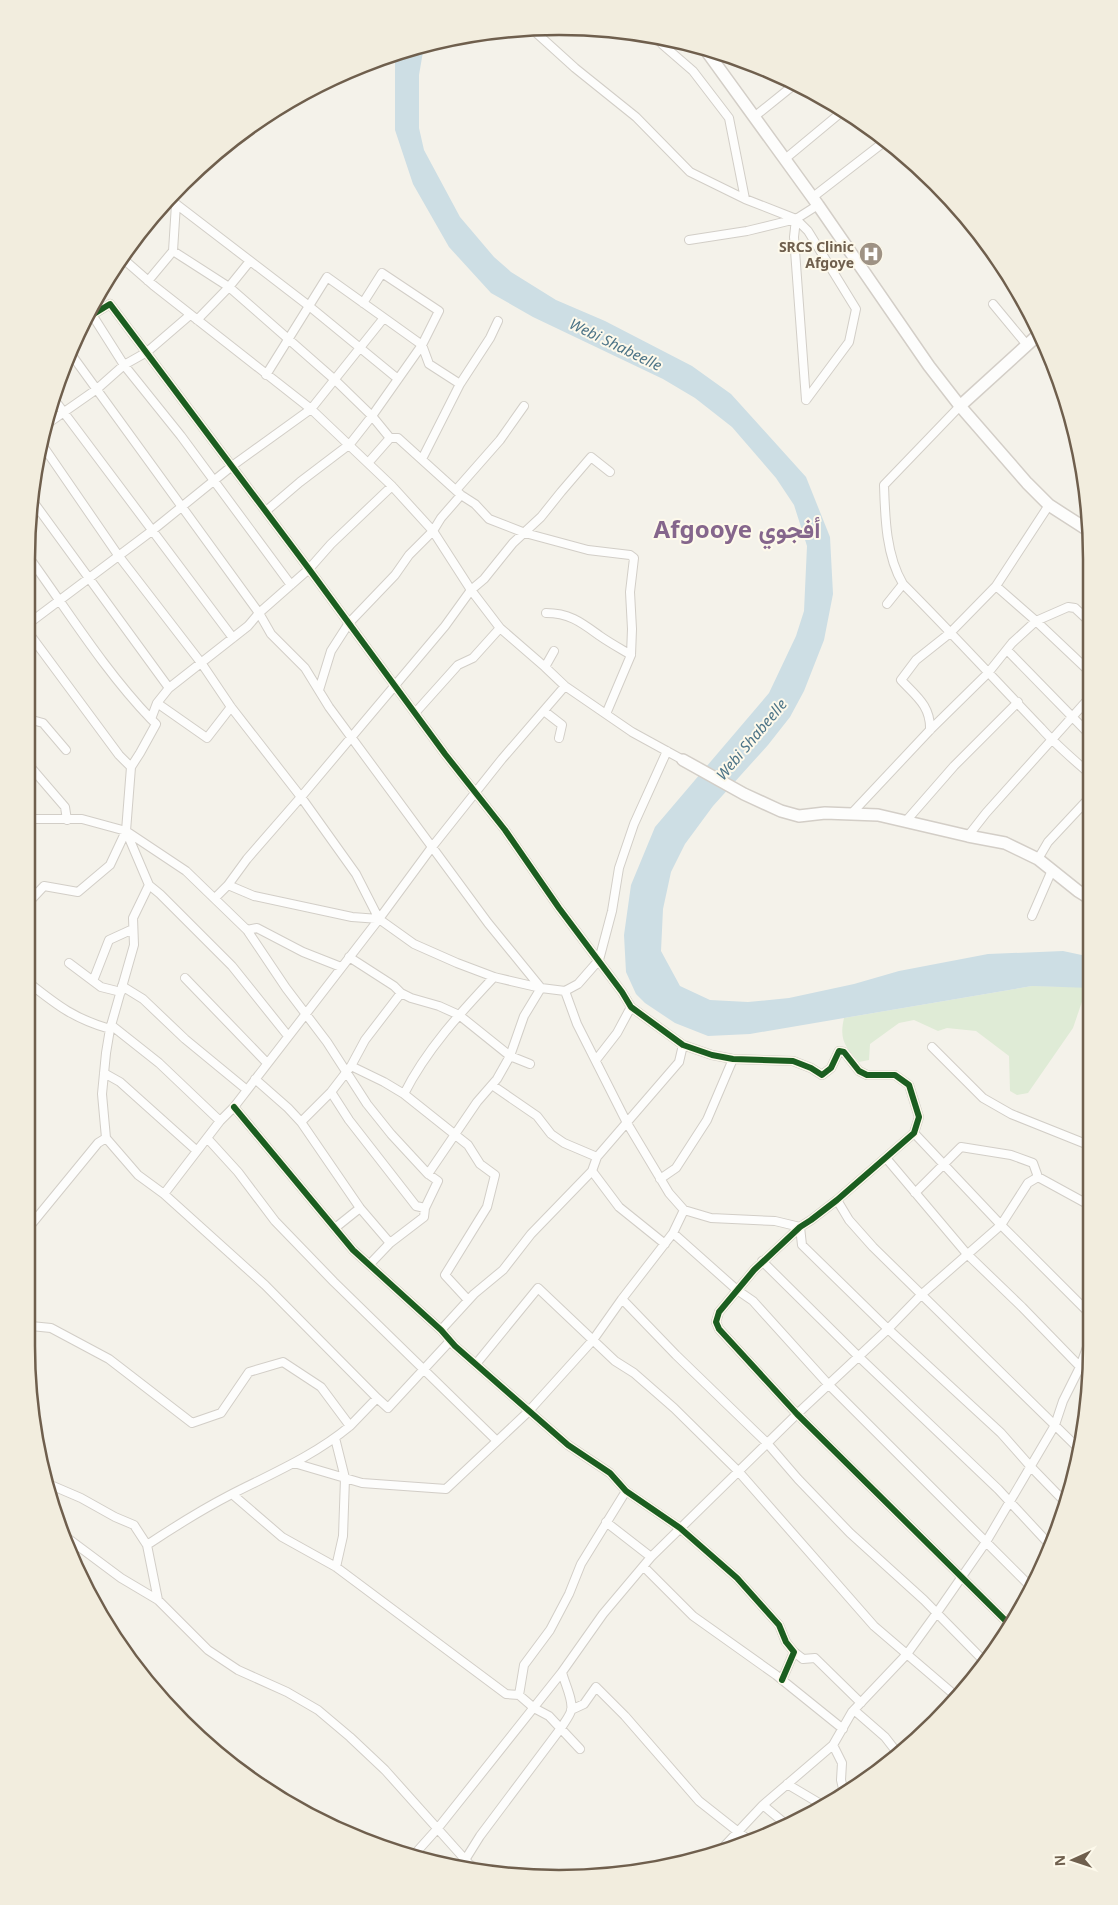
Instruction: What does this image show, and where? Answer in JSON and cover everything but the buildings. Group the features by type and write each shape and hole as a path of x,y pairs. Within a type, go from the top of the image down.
{"main road":[{"path":"712,58 815,201 929,366 960,406 1026,483 1049,505 1082,526"},
{"path":"960,406 1034,338"},
{"path":"683,760 744,794 780,811 799,816 825,813 878,815 1005,843 1038,859 1083,894"}],"street":[{"path":"539,36 575,68 636,117 690,172 746,199 796,219 808,231 856,310 850,342 806,400 794,237 796,219"},
{"path":"664,46 693,71 729,118 746,199"},
{"path":"754,117 790,88"},
{"path":"785,159 838,115"},
{"path":"689,240 747,231 796,219 880,145"},
{"path":"148,281 173,251 176,204"},
{"path":"176,204 309,306 398,378"},
{"path":"173,251 229,287 335,380 372,416 390,438"},
{"path":"54,420 97,389 124,366 194,318 229,287 250,261"},
{"path":"127,262 194,318 311,409 350,444 433,531 471,590 500,628 565,686 632,732 683,760"},
{"path":"266,511 350,444 422,345 439,311 382,273 363,303"},
{"path":"266,374 326,277 422,345 429,364 460,384"},
{"path":"98,311 110,304 147,352 415,714 505,830 559,908 622,992 630,1007 683,1045 712,1054 733,1059 793,1061 811,1068 822,1075 831,1068 839,1051 844,1052 859,1071 867,1076 895,1075 910,1085 919,1117 914,1133 837,1200 800,1227 762,1262 719,1312 716,1322 719,1329 797,1414 1005,1620"},
{"path":"993,304 1027,345"},
{"path":"94,317 124,366 182,436 291,585"},
{"path":"35,619 153,530 232,466 311,409 383,319"},
{"path":"422,459 460,384 490,338 498,320"},
{"path":"75,359 259,613 270,634 305,668 351,737 488,923 541,988"},
{"path":"58,406 233,638"},
{"path":"319,690 331,651 349,623 362,607 395,575 409,555 433,531 458,492 500,440 524,406"},
{"path":"960,406 884,485 891,553 896,572 903,584 988,673 1052,739 1083,768"},
{"path":"368,462 390,438 398,438 458,492 475,504 489,519 525,533 588,550 630,555 634,558 630,592 631,655 606,714"},
{"path":"46,451 118,555 202,664 231,707 301,797 356,874 379,919 414,944 494,977 541,988 565,991 578,984 599,960 612,911 619,868 634,824 667,751"},
{"path":"215,898 395,686 471,590 484,579 513,544 541,517 591,457 610,472"},
{"path":"151,720 157,703 170,688 248,626 259,613 309,569 330,544 392,486"},
{"path":"930,730 930,718 925,707 901,680 916,660 950,633 996,586 1049,505"},
{"path":"38,507 170,688"},
{"path":"35,565 104,664 156,724 131,766 126,831 110,864 78,892 44,886 35,896"},
{"path":"887,604 903,584"},
{"path":"996,586 1083,666"},
{"path":"852,813 930,730 988,673 1012,643 1036,621 1068,607 1075,608 1083,616"},
{"path":"546,613 555,613 582,622 631,655"},
{"path":"415,714 458,665 473,658 500,628"},
{"path":"35,641 119,755 131,766"},
{"path":"1007,650 1083,728"},
{"path":"545,667 554,651"},
{"path":"164,1194 220,1121 234,1107 476,791 565,686"},
{"path":"906,820 954,766 1018,702"},
{"path":"157,703 207,738 231,707"},
{"path":"968,836 1083,705"},
{"path":"544,711 562,725 559,738"},
{"path":"35,721 43,723 66,750"},
{"path":"35,772 65,807 67,820"},
{"path":"1038,859 1048,842 1083,805"},
{"path":"35,819 82,819 126,831 186,871 248,930 286,988 348,1069 367,1104 391,1134 428,1174 438,1181 424,1208 424,1217 390,1243 370,1264"},
{"path":"126,831 149,885 232,966 288,1036"},
{"path":"1032,916 1052,870"},
{"path":"149,885 134,918 134,945 111,1027 102,1094 106,1138 138,1175 164,1194 265,1285 388,1408 450,1340"},
{"path":"228,885 254,896 352,917 379,919"},
{"path":"248,930 257,928 303,952 341,967"},
{"path":"94,981 109,940 134,929"},
{"path":"350,957 394,986 401,993 459,1015 510,1056 530,1064"},
{"path":"68,962 101,987 122,989 144,999 185,1040 247,1090"},
{"path":"404,1094 415,1072 459,1015 494,977"},
{"path":"185,978 267,1063"},
{"path":"35,988 59,1007 87,1022 111,1027 159,1063 220,1121"},
{"path":"428,1174 477,1102 492,1085 510,1056 524,1016 541,988"},
{"path":"565,991 577,1024 627,1122 669,1193 684,1210 711,1218 775,1221 800,1227"},
{"path":"301,1122 330,1092 348,1069 365,1040 401,993"},
{"path":"596,1060 618,1033 630,1007"},
{"path":"441,1330 468,1300 503,1270 531,1234 592,1171 597,1157 680,1062 683,1045"},
{"path":"932,1048 983,1098 1010,1114 1083,1143"},
{"path":"660,1179 676,1168 708,1120 733,1059"},
{"path":"348,1069 384,1082 404,1094 468,1145 480,1164 495,1175 487,1206 445,1275 468,1300"},
{"path":"104,1073 120,1082 197,1151"},
{"path":"255,1079 301,1122 360,1208 390,1243"},
{"path":"492,1085 536,1116 551,1134 564,1143 597,1157"},
{"path":"330,1092 349,1120 416,1206 424,1208"},
{"path":"234,1107 353,1250 528,1412 568,1445 610,1473 626,1491 680,1528 737,1578 779,1625 786,1642 794,1652 803,1659 814,1658 861,1703"},
{"path":"914,1133 1001,1225 1083,1307"},
{"path":"35,1220 92,1151 106,1138"},
{"path":"207,1138 238,1172 275,1221 334,1282 497,1441"},
{"path":"915,1192 961,1147 1011,1154 1033,1163 1038,1177 1083,1202"},
{"path":"886,1158 967,1254 1082,1369"},
{"path":"592,1171 619,1207 665,1244"},
{"path":"418,1850 534,1708 603,1614 651,1557 828,1384 922,1295 1001,1225 1028,1183 1038,1177"},
{"path":"837,1200 849,1220 873,1247 1074,1444"},
{"path":"335,1228 360,1208"},
{"path":"294,1463 362,1483 446,1489 528,1412 594,1340 622,1299 665,1244 684,1210"},
{"path":"800,1227 802,1245 888,1329 1001,1433 1060,1497"},
{"path":"672,1233 737,1290 753,1301 828,1384 1027,1583"},
{"path":"762,1262 991,1482 1045,1540"},
{"path":"476,1364 538,1288 581,1331 674,1408 738,1472 874,1626 952,1692"},
{"path":"622,1299 676,1355 767,1443 798,1479 850,1533 924,1600 980,1657"},
{"path":"35,1326 51,1328 109,1359 192,1423 221,1413 249,1372 283,1362 321,1387 350,1426"},
{"path":"728,1842 762,1805 833,1745 854,1710 907,1654 986,1542 1031,1467 1055,1425 1063,1401 1083,1360"},
{"path":"147,1545 196,1512 294,1463 335,1438 350,1426 377,1398"},
{"path":"335,1438 345,1478 344,1536 336,1567"},
{"path":"54,1487 81,1498 115,1518 134,1526 147,1545 158,1600"},
{"path":"519,1695 524,1665 550,1630 569,1594 581,1564 626,1491"},
{"path":"232,1494 282,1537 336,1567 506,1694 519,1695 534,1708 549,1716 580,1749"},
{"path":"606,1522 651,1557"},
{"path":"73,1542 121,1578 158,1600 208,1650 238,1670 287,1692 318,1710 385,1770 465,1860 480,1836 561,1728 571,1710 571,1701 562,1672"},
{"path":"644,1567 693,1616 782,1680 842,1729"},
{"path":"782,1680 794,1652"},
{"path":"571,1710 584,1704 596,1687 699,1801 743,1836"},
{"path":"854,1710 885,1737 894,1749"},
{"path":"833,1745 842,1763 843,1787"},
{"path":"787,1784 817,1802"},
{"path":"762,1805 781,1820"}],"green space":[{"path":"1032,986 1083,987 1083,999 1073,1028 1028,1093 1017,1095 1010,1091 1009,1056 976,1031 947,1028 938,1031 914,1020 899,1023 870,1044 869,1060 859,1062 844,1042 842,1032 844,1018"}],"water":[{"name":"Webi Shabeelle","path":"423,53 419,75 419,128 424,150 460,217 494,257 511,272 556,300 605,321 692,366 731,394 806,477 830,537 833,594 824,640 804,691 790,717 768,745 713,806 685,844 671,872 663,909 661,951 680,986 710,1000 748,1002 789,998 854,984 899,971 988,954 1063,951 1083,955 1083,988 1032,986 750,1034 708,1036 675,1023 645,1003 636,994 626,972 624,935 631,885 655,827 769,693 796,636 804,611 807,546 794,505 776,478 732,427 695,398 663,379 533,317 491,293 449,247 413,184 395,130 395,62"}],"cycle path":[{"path":"97,312 110,304 445,754 505,830 631,1007 683,1045 712,1055 733,1059 793,1061 811,1068 822,1075 831,1068 839,1051 844,1052 859,1071 867,1075 895,1075 909,1085 919,1117 914,1133 837,1200 800,1227 754,1270 719,1312 716,1322 719,1329 797,1414 1005,1620"},
{"path":"234,1107 353,1250 441,1330 455,1346 568,1445 610,1473 626,1491 680,1528 737,1578 779,1625 786,1642 794,1652 782,1680"}],"place":[{"name":"SRCS Clinic Afgoye","path":"871,254"}],"district":[{"name":"Afgooye أفجوي","path":"737,528"}]}
